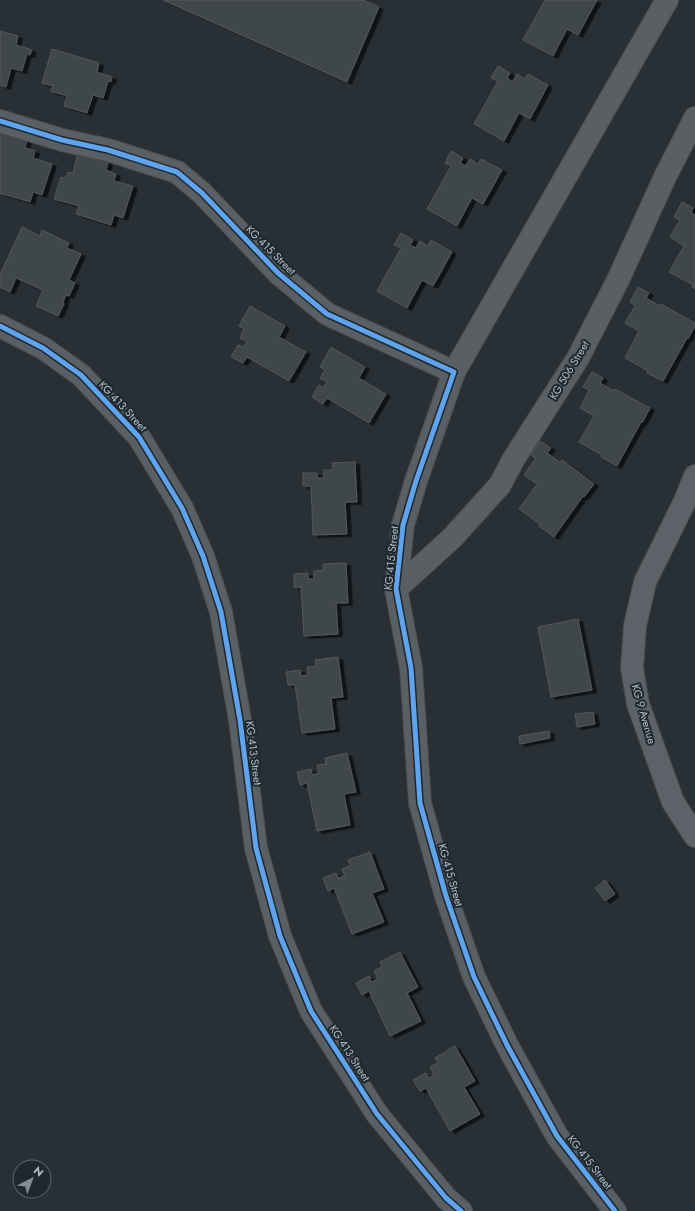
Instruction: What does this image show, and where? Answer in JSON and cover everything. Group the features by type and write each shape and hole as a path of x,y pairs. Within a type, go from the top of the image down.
{"main road":[{"name":"KG 9 Avenue","path":"695,476 690,507 645,582 635,626 632,668 638,704 673,802 695,836"}],"street":[{"path":"454,372 668,0"},
{"name":"KG 506 Street","path":"396,590 452,538 500,485 513,460 578,358 618,280 665,178 695,118"},
{"name":"KG 415 Street","path":"0,121 62,140 108,150 177,172 202,193 278,273 327,314 454,372 416,480 404,525 396,590 411,668 420,802 446,896 474,977 507,1045 557,1136 615,1211"},
{"name":"KG 413 Street","path":"0,326 43,348 81,375 139,437 182,508 204,556 221,612 240,720 256,848 280,936 311,1011 377,1114 446,1198 461,1211"}],"building":[{"path":"163,0 363,0 379,7 347,82"},
{"path":"545,0 597,0 578,35 567,29 553,56 523,40"},
{"path":"0,31 18,36 16,45 32,50 30,55 27,54 22,71 11,68 6,87 0,85"},
{"path":"52,49 99,63 97,72 112,77 111,82 108,81 103,98 93,95 87,113 64,106 67,96 51,91 53,86 42,83"},
{"path":"498,66 510,73 507,78 513,82 517,74 525,79 528,74 548,85 530,119 519,113 504,141 474,124 498,81 491,78"},
{"path":"0,131 27,139 25,148 35,151 33,158 52,164 42,195 33,192 30,202 0,193"},
{"path":"451,151 463,158 460,163 466,166 470,159 478,164 481,159 502,170 483,204 472,198 457,226 427,209 451,166 445,163"},
{"path":"78,153 108,162 106,170 116,174 114,181 133,186 123,218 114,215 111,225 76,214 79,206 54,199 61,177 66,178 68,172 73,173"},
{"path":"682,202 693,208 691,213 695,215 695,289 692,287 693,285 669,272 684,246 670,237 680,220 674,217"},
{"path":"22,227 40,236 42,230 69,243 67,248 81,254 69,280 75,283 69,296 66,295 63,302 64,304 58,316 36,306 43,290 16,278 10,292 0,287 0,275"},
{"path":"401,233 413,240 410,245 416,248 420,241 428,246 431,240 452,252 433,286 422,280 407,308 377,291 401,248 394,245"},
{"path":"638,287 649,293 646,298 660,306 661,304 695,323 695,326 688,339 687,338 663,381 647,373 648,371 625,358 639,331 625,323 635,306 630,302"},
{"path":"250,306 285,326 279,337 306,352 289,381 247,357 243,363 231,357 238,345 243,347 247,342 240,338 244,329 239,326"},
{"path":"331,347 365,367 359,378 386,394 369,423 327,398 323,404 312,397 319,385 323,388 327,382 320,378 325,370 320,367"},
{"path":"592,372 603,378 600,383 614,391 615,389 650,408 617,466 601,457 602,455 579,442 594,416 580,408 589,390 583,387"},
{"path":"540,441 551,448 547,453 560,462 562,460 594,484 584,497 583,496 554,537 539,526 540,524 519,509 537,484 524,475 536,458 531,455"},
{"path":"355,462 357,502 345,502 347,534 313,535 311,486 303,486 303,473 317,473 317,478 324,478 324,470 333,470 332,463"},
{"path":"346,563 348,603 336,603 338,634 304,636 301,587 294,587 294,574 308,573 308,579 314,579 314,571 323,570 323,564"},
{"path":"578,619 592,690 551,697 538,627"},
{"path":"338,657 343,697 331,698 335,729 302,733 295,685 288,685 286,672 300,670 301,676 308,675 307,667 316,666 315,660"},
{"path":"593,712 595,724 577,727 575,714"},
{"path":"549,731 550,738 520,744 519,736"},
{"path":"347,753 356,792 344,794 350,825 317,831 307,783 300,785 297,772 311,769 312,775 319,773 317,765 326,764 325,758"},
{"path":"370,852 384,889 372,893 384,922 352,934 334,888 328,891 323,878 336,873 338,878 345,876 342,869 350,866 348,860"},
{"path":"605,880 615,894 605,901 595,888"},
{"path":"400,952 418,987 407,993 421,1021 390,1036 369,991 362,995 356,983 369,976 371,982 378,979 374,971 382,967 380,962"},
{"path":"455,1046 475,1081 464,1087 480,1114 450,1131 426,1088 420,1091 413,1080 426,1073 428,1078 434,1075 430,1067 438,1063 435,1058"}],"cycle path":[{"path":"0,121 62,140 108,150 177,172 202,193 278,273 327,314 454,372 416,481 403,525 396,589 411,668 420,803 446,896 474,977 507,1045 557,1136 615,1211"},
{"path":"0,326 43,348 81,375 139,437 182,508 203,556 221,612 240,720 256,848 280,936 311,1011 377,1114 446,1198 461,1211"}]}
